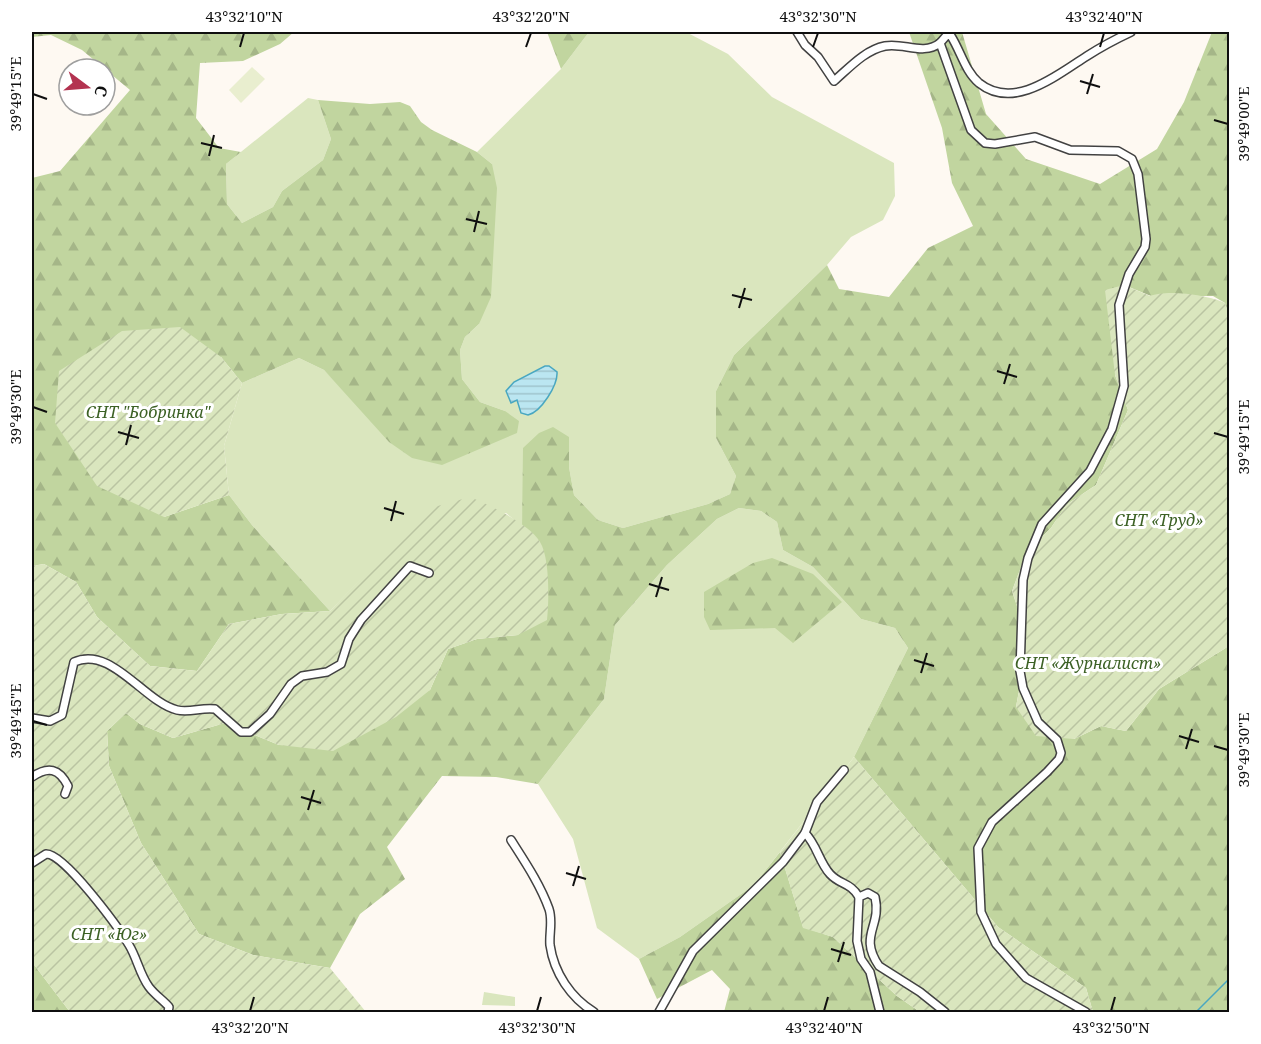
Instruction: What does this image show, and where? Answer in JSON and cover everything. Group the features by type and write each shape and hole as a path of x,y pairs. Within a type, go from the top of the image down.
{"street":[{"path":"797,32 834,81 875,48 897,45 924,49 940,43 942,38 951,36 971,75 980,84 996,93 1014,93 1053,79 1131,32"},
{"path":"940,43 971,130 985,142 995,144 1035,137 1070,150 1118,151 1132,159 1138,174 1146,240 1145,247 1129,274 1119,305 1124,370 1120,401 1112,429 1098,458 1042,524 1028,558 1023,580 1020,670 1023,688 1038,722 1061,745 1061,753 1059,759 1047,772 992,822 978,848 981,912 996,944 1026,978 1086,1012"},
{"path":"32,718 50,721 62,715 69,695 68,680 74,662 100,660 114,667 135,685 176,710 214,709 244,734 264,720 291,684 302,676 327,672 341,664 349,639 361,620 410,566 429,573"},
{"path":"32,777 42,770 51,769 62,774 68,786 65,795"},
{"path":"659,1012 693,951 783,862 805,833 818,802 844,770"},
{"path":"805,833 811,839 833,877 850,885 859,897 857,941 861,959 870,972 880,1012"},
{"path":"511,840 538,884 550,910 552,927 549,943 559,972 571,995 594,1012"},
{"path":"32,863 49,853 56,856 85,885 130,946 149,987 163,999 169,1007 168,1012"},
{"path":"859,897 868,893 875,897 877,912 870,935 869,951 879,966 920,992 945,1012"}],"green space":[{"path":"32,32 294,32 280,44 243,61 200,63 196,118 219,148 241,152 226,164 227,204 242,223 273,207 282,191 323,160 331,139 318,100 370,104 400,102 410,106 421,122 432,130 477,152 492,164 497,188 491,297 479,324 465,337 460,350 462,379 480,402 505,411 519,421 517,433 442,465 412,458 389,442 324,370 299,358 242,383 221,357 164,517 229,495 252,525 330,611 282,614 229,624 197,671 150,666 97,617 76,582 44,564 32,566 32,178 60,171 107,117 117,117 117,105 130,90 117,79 117,57 90,57 82,50 51,35 32,37"},
{"path":"547,32 589,32 561,69"},
{"path":"589,32 686,32 728,54 772,97 894,163 895,196 883,220 851,237 827,265 734,355 716,391 716,438 736,476 730,494 708,504 623,528 598,520 574,495 569,467 569,437 523,509 522,526 506,513 367,573 330,611 252,525 229,495 224,446 242,383 299,358 324,370 353,400 505,411 480,402 462,379 460,350 465,337 479,324 492,164 477,152 561,69"},
{"path":"909,32 962,32 986,114 1026,159 1100,184 1157,149 1184,102 1212,32 1229,32 1229,317 1225,303 1213,296 1151,296 1124,285 1115,375 1128,410 1096,485 1066,505 1051,528 1027,551 1012,591 1025,630 1024,663 1016,707 1074,739 1101,726 1126,731 1159,689 1229,646 1229,1012 1093,1012 1086,988 998,927 854,757 908,648 895,628 861,619 813,567 783,550 777,522 761,511 739,508 717,519 667,565 615,625 604,699 538,784 496,777 442,776 387,847 405,879 360,914 330,968 253,955 199,934 141,843 109,766 107,731 126,713 140,724 173,738 225,723 279,745 430,690 448,649 477,639 518,635 540,542 522,526 523,448 539,433 553,427 569,437 569,467 574,495 598,520 623,528 708,504 730,494 736,476 716,438 716,391 734,355 827,265 839,289 889,297 928,248 973,226 952,183 942,128"},
{"path":"252,67 265,79 241,103 229,90"},
{"path":"308,98 318,100 331,139 323,160 282,191 273,207 242,223 227,204 226,164"},
{"name":"СНТ «Труд»","path":"1124,285 1150,296 1177,293 1218,300 1225,303 1230,317 1229,646 1159,689 1126,731 1101,726 1074,739 1036,736 1016,707 1024,663 1025,630 1012,591 1027,551 1051,528 1066,505 1096,485 1128,410 1115,375 1105,290"},
{"name":"СНТ \"Бобринка\"","path":"180,327 221,357 242,383 224,446 229,495 164,517 97,486 55,423 59,371 122,331"},
{"name":"СНТ «Юг»","path":"470,497 518,522 535,535 540,542 547,569 547,620 518,635 477,639 448,649 430,690 396,717 333,751 279,745 225,723 173,738 140,724 126,713 107,731 109,766 141,843 199,934 253,955 330,968 366,1012 70,1012 32,962 32,566 44,564 76,582 97,617 150,666 197,671 229,624 282,614 330,611 427,509"},
{"path":"739,508 761,511 777,522 783,550 813,567 861,619 895,628 908,648 854,757 754,885 680,937 639,959 597,928 573,839 538,784 604,699 615,625 667,565 717,519"},
{"path":"772,558 813,574 842,602 793,643 775,628 710,630 704,617 704,592 753,563"},
{"path":"854,757 998,927 1086,988 1093,1012 920,1012 897,996 833,937 803,928 780,852"},
{"path":"780,852 803,927 833,937 897,996 920,1012 724,1012 730,989 712,970 657,999 639,959 680,937 754,885"},
{"path":"32,962 70,1012 32,1012"},
{"path":"484,992 515,997 515,1006 482,1005"}],"water":[{"path":"545,366 557,372 552,391 533,413 528,415 521,413 517,400 511,403 506,391 514,382"}],"waterway":[{"path":"1196,1012 1230,978"}],"park label":[{"name":"СНТ «Журналист»","path":"1088,663"}]}
